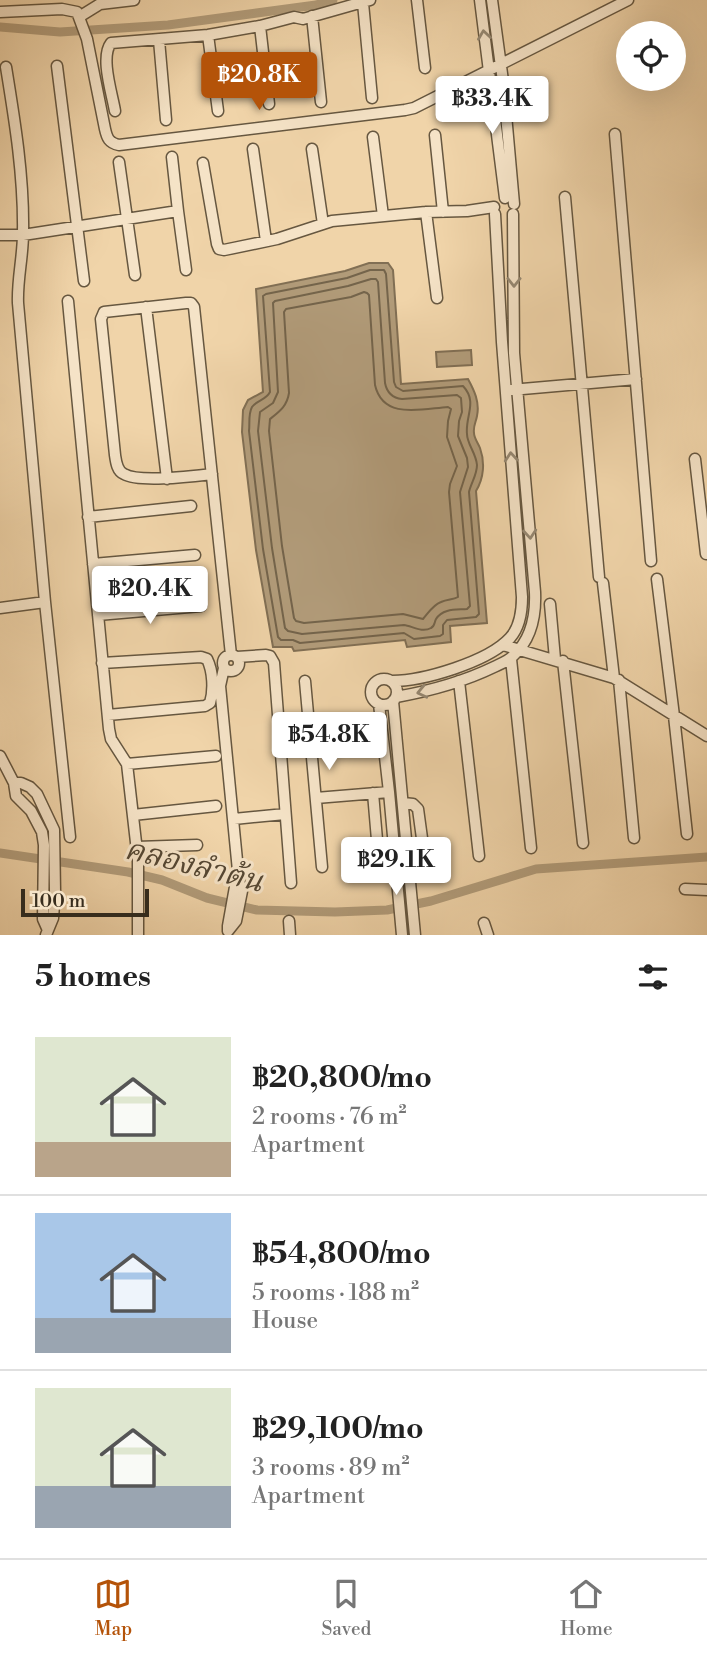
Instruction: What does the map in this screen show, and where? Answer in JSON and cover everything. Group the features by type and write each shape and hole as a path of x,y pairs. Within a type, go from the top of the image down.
{"street":[{"path":"89,0 80,17 105,129 112,144 119,145 414,108 628,0"},
{"path":"80,17 100,2 134,0"},
{"path":"417,0 425,68"},
{"path":"480,0 511,205 504,219 498,216 495,210"},
{"path":"492,0 501,64 511,205 514,353 536,607 531,627 510,659 459,681 395,699 387,705 379,704 373,699 371,691 380,679 407,681 430,676 487,654 503,645 515,632 520,620 522,610 505,391 495,210 498,201 511,205"},
{"path":"115,111 106,58 111,43 208,34 260,26 294,17 303,19 367,1 372,97"},
{"path":"0,12 62,9 80,17"},
{"path":"312,16 321,102"},
{"path":"260,26 269,104"},
{"path":"208,34 218,111"},
{"path":"159,40 166,120"},
{"path":"6,66 18,145 23,235 17,287 45,602 70,836"},
{"path":"57,66 84,281"},
{"path":"615,134 651,561"},
{"path":"435,135 443,212"},
{"path":"373,138 383,216"},
{"path":"253,149 266,241"},
{"path":"312,149 323,224"},
{"path":"172,157 186,270"},
{"path":"119,162 135,275"},
{"path":"204,163 219,248 224,250 266,241 332,221 426,212 495,210"},
{"path":"565,197 601,580 616,679 634,838"},
{"path":"0,235 23,235 178,211"},
{"path":"426,212 437,298"},
{"path":"68,301 111,739 127,764 137,847 138,935"},
{"path":"212,474 167,479 126,476 120,472 115,455 101,319 104,312 186,303 191,303 194,307 234,656 239,663 236,669 230,671 224,668 220,687 239,887 228,933"},
{"path":"146,307 167,479"},
{"path":"505,391 636,379"},
{"path":"695,459 705,519 706,554"},
{"path":"88,517 191,506"},
{"path":"515,507 528,506"},
{"path":"93,564 195,555"},
{"path":"657,579 687,834"},
{"path":"0,608 45,602"},
{"path":"550,604 583,843"},
{"path":"98,615 201,606"},
{"path":"503,645 616,679 707,736"},
{"path":"234,656 266,655 270,656 274,663 291,883"},
{"path":"102,663 201,657 207,659 211,665 213,695 210,703 205,706 108,715"},
{"path":"510,659 531,848"},
{"path":"305,681 322,867"},
{"path":"392,681 395,686 415,935"},
{"path":"459,681 479,856"},
{"path":"379,704 402,935"},
{"path":"127,764 216,756"},
{"path":"0,758 14,783 16,796 31,811 50,844 55,886 53,918 46,932"},
{"path":"14,783 30,787 37,794 54,830 43,891 46,932"},
{"path":"316,798 389,792"},
{"path":"373,793 380,875"},
{"path":"403,803 413,804 418,809 424,853"},
{"path":"133,815 216,806"},
{"path":"234,819 285,814"},
{"path":"37,822 49,816"},
{"path":"394,842 407,840"},
{"path":"137,847 197,845"},
{"path":"43,891 55,886"},
{"path":"685,890 707,890"},
{"path":"289,921 290,935"},
{"path":"484,923 488,935"}],"water":[{"path":"369,263 388,263 393,270 401,384 468,379 476,396 478,411 474,435 483,464 481,481 476,491 487,623 450,626 451,642 407,647 405,640 294,651 292,647 273,647 256,550 242,432 243,410 248,400 263,392 256,289 345,271"},
{"path":"471,350 472,365 437,367 436,352"}],"waterway":[{"path":"0,27 60,32 168,25 316,5 333,0"},
{"name":"คลองลำต้น","path":"0,853 128,872 162,880 207,898 257,910 335,912 387,910 431,901 536,869 707,857"}]}
